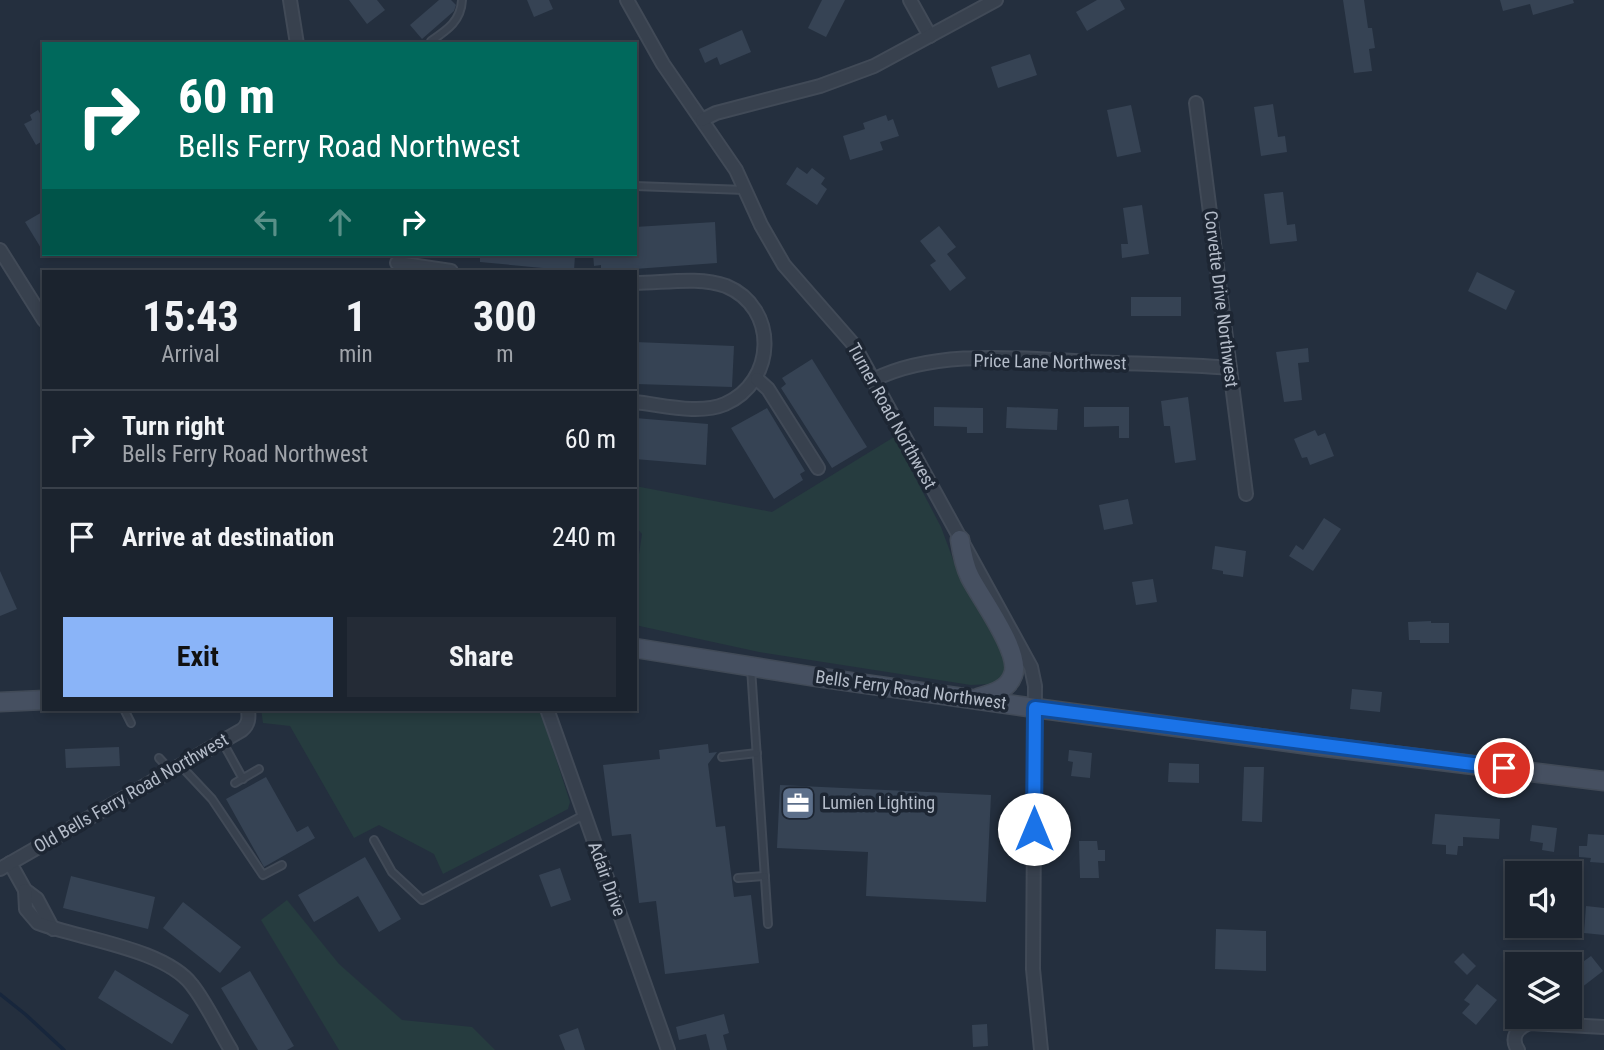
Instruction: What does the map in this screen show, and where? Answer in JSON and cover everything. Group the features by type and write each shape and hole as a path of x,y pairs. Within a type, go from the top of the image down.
{"main road":[{"path":"960,540 963,561 1005,638 1015,669 1013,677 1003,688 974,699"},
{"name":"Bells Ferry Road Northwest","path":"637,648 1035,708 1604,781"},
{"path":"0,702 42,700"}],"street":[{"path":"290,0 297,42"},
{"name":"Turner Road Northwest","path":"627,0 663,64 736,170 761,225 784,265 844,332 1031,667 1035,686 1032,969 1041,1050"},
{"path":"910,0 930,36"},
{"path":"702,120 716,113 820,86 874,66 996,0"},
{"name":"Corvette Drive Northwest","path":"1196,103 1246,494"},
{"path":"0,250 42,317"},
{"path":"406,267 440,270"},
{"path":"637,283 714,283 729,287 746,299 757,313 766,345 757,379 737,398 710,408 637,402"},
{"name":"Price Lane Northwest","path":"873,380 909,366 935,361 999,358 1230,368"},
{"path":"757,379 768,389 818,468"},
{"name":"Old Bells Ferry Road Northwest","path":"5,866 247,726 248,711"},
{"name":"Adair Drive","path":"548,711 668,1050"},
{"path":"5,866 25,890 37,899 53,929 154,957 178,971 192,984 231,1050"},
{"path":"1518,1050 1514,1038 1522,1025 1530,1023 1604,1027"}],"lane":[{"path":"431,41 450,28 462,12 462,0"},
{"path":"637,186 745,190"},
{"path":"751,666 768,924"},
{"path":"125,711 131,723"},
{"path":"222,741 243,779"},
{"path":"722,757 757,753"},
{"path":"159,758 175,767 212,799 263,876 282,865"},
{"path":"235,783 259,769"},
{"path":"212,799 218,793"},
{"path":"374,840 392,872 422,900 584,815"},
{"path":"738,878 765,876"}],"green space":[{"path":"894,437 941,527 961,581 1003,653 1006,668 1001,678 991,684 971,685 759,652 637,625 637,568 642,534 637,528 637,486 772,512"},
{"path":"261,711 541,711 570,802 568,809 443,874 434,854 379,825 354,838 290,726 263,723"},
{"path":"287,900 339,964 402,1020 472,1027 495,1050 339,1050 261,920"}],"building":[{"path":"349,0 377,0 385,10 367,24"},
{"path":"439,0 451,0 456,5 454,11 422,39 410,25"},
{"path":"527,0 549,0 553,9 534,17"},
{"path":"822,0 845,0 826,37 808,28"},
{"path":"1097,0 1120,0 1125,9 1087,31 1076,12"},
{"path":"1343,0 1364,0 1368,28 1372,28 1375,48 1369,49 1372,71 1354,73"},
{"path":"1500,0 1573,0 1574,3 1533,15 1530,4 1503,11"},
{"path":"742,30 751,52 720,65 717,57 705,63 699,49"},
{"path":"1030,54 1037,75 998,88 991,67"},
{"path":"1273,104 1278,137 1285,136 1287,152 1261,156 1254,107"},
{"path":"1131,105 1141,152 1117,157 1107,110"},
{"path":"38,110 42,115 42,141 36,145 24,124 32,120 30,115"},
{"path":"886,115 888,121 893,119 899,136 880,142 883,150 850,160 843,136 865,129 863,123"},
{"path":"797,167 807,174 812,168 825,178 821,184 827,189 817,205 786,184"},
{"path":"1283,192 1287,225 1295,224 1297,241 1270,244 1264,194"},
{"path":"1142,205 1149,254 1122,258 1121,244 1128,244 1123,208"},
{"path":"42,212 42,250 25,222"},
{"path":"715,222 717,263 621,270 601,270 601,265 594,266 593,256 637,256 637,227"},
{"path":"939,226 956,247 947,254 966,278 950,291 930,265 936,261 920,241"},
{"path":"480,256 575,256 574,270 480,262"},
{"path":"1477,272 1515,291 1506,310 1468,291"},
{"path":"1131,297 1181,297 1181,316 1131,316"},
{"path":"637,342 734,346 732,387 637,384"},
{"path":"1308,348 1309,362 1298,363 1302,400 1284,402 1276,352"},
{"path":"812,359 867,447 832,468 781,388 786,384 782,378"},
{"path":"1188,397 1196,460 1175,463 1170,426 1164,426 1161,401"},
{"path":"934,407 983,408 983,433 967,433 967,427 934,426"},
{"path":"1007,407 1058,409 1057,430 1006,428"},
{"path":"1084,407 1129,407 1129,438 1119,438 1119,426 1084,427"},
{"path":"767,408 805,471 800,474 803,480 774,499 731,428"},
{"path":"637,418 708,424 706,465 637,459"},
{"path":"1315,430 1318,436 1325,433 1334,456 1310,465 1307,457 1302,458 1294,439"},
{"path":"1128,499 1133,524 1104,530 1099,505"},
{"path":"1324,518 1341,529 1313,571 1289,556 1296,545 1303,550"},
{"path":"1215,546 1246,551 1243,577 1212,569"},
{"path":"0,571 17,609 0,616"},
{"path":"1153,579 1157,602 1136,605 1132,582"},
{"path":"1408,622 1449,623 1449,643 1420,643 1420,640 1409,640"},
{"path":"1352,689 1382,692 1380,712 1350,709"},
{"path":"708,744 709,753 717,752 708,764 716,827 725,826 734,897 751,895 759,963 665,974 656,901 639,903 631,834 612,836 603,765 660,759 659,750"},
{"path":"119,747 120,766 66,768 65,749"},
{"path":"1069,750 1092,753 1090,778 1071,776 1073,762 1068,761"},
{"path":"1169,763 1199,764 1199,783 1168,782"},
{"path":"1244,767 1264,767 1262,822 1242,821"},
{"path":"266,777 297,832 308,826 315,838 264,867 226,799"},
{"path":"780,785 991,795 986,902 866,896 868,852 777,848"},
{"path":"1435,814 1500,819 1499,839 1463,837 1463,846 1458,846 1457,855 1446,854 1446,845 1432,844"},
{"path":"1532,825 1557,828 1554,852 1542,850 1543,843 1530,841"},
{"path":"1588,834 1604,835 1604,863 1590,862 1591,858 1579,857 1579,846 1587,846"},
{"path":"1079,841 1097,841 1098,850 1105,850 1105,861 1098,861 1099,878 1080,878"},
{"path":"365,857 401,919 379,932 358,896 314,922 298,895"},
{"path":"560,868 571,900 551,907 539,875"},
{"path":"71,876 155,897 148,929 63,908"},
{"path":"183,902 241,947 220,973 163,928"},
{"path":"1586,906 1604,908 1604,935 1584,933"},
{"path":"1216,929 1266,931 1266,971 1215,969"},
{"path":"1463,953 1476,966 1467,975 1454,962"},
{"path":"1591,956 1603,971 1582,987 1582,963"},
{"path":"115,970 189,1015 172,1044 98,998"},
{"path":"250,971 294,1046 287,1050 258,1050 221,988"},
{"path":"1477,984 1497,1000 1476,1025 1462,1013 1470,1004 1464,1000"},
{"path":"724,1014 729,1033 723,1035 727,1050 710,1050 706,1034 679,1040 676,1027"},
{"path":"987,1024 988,1046 973,1047 972,1025"},
{"path":"578,1028 585,1050 565,1050 559,1035"}],"waterway":[{"path":"0,994 64,1050"}],"place":[{"name":"Lumien Lighting","path":"798,803"}],"route":[{"path":"1034,829 1035,708 1504,768"}]}
